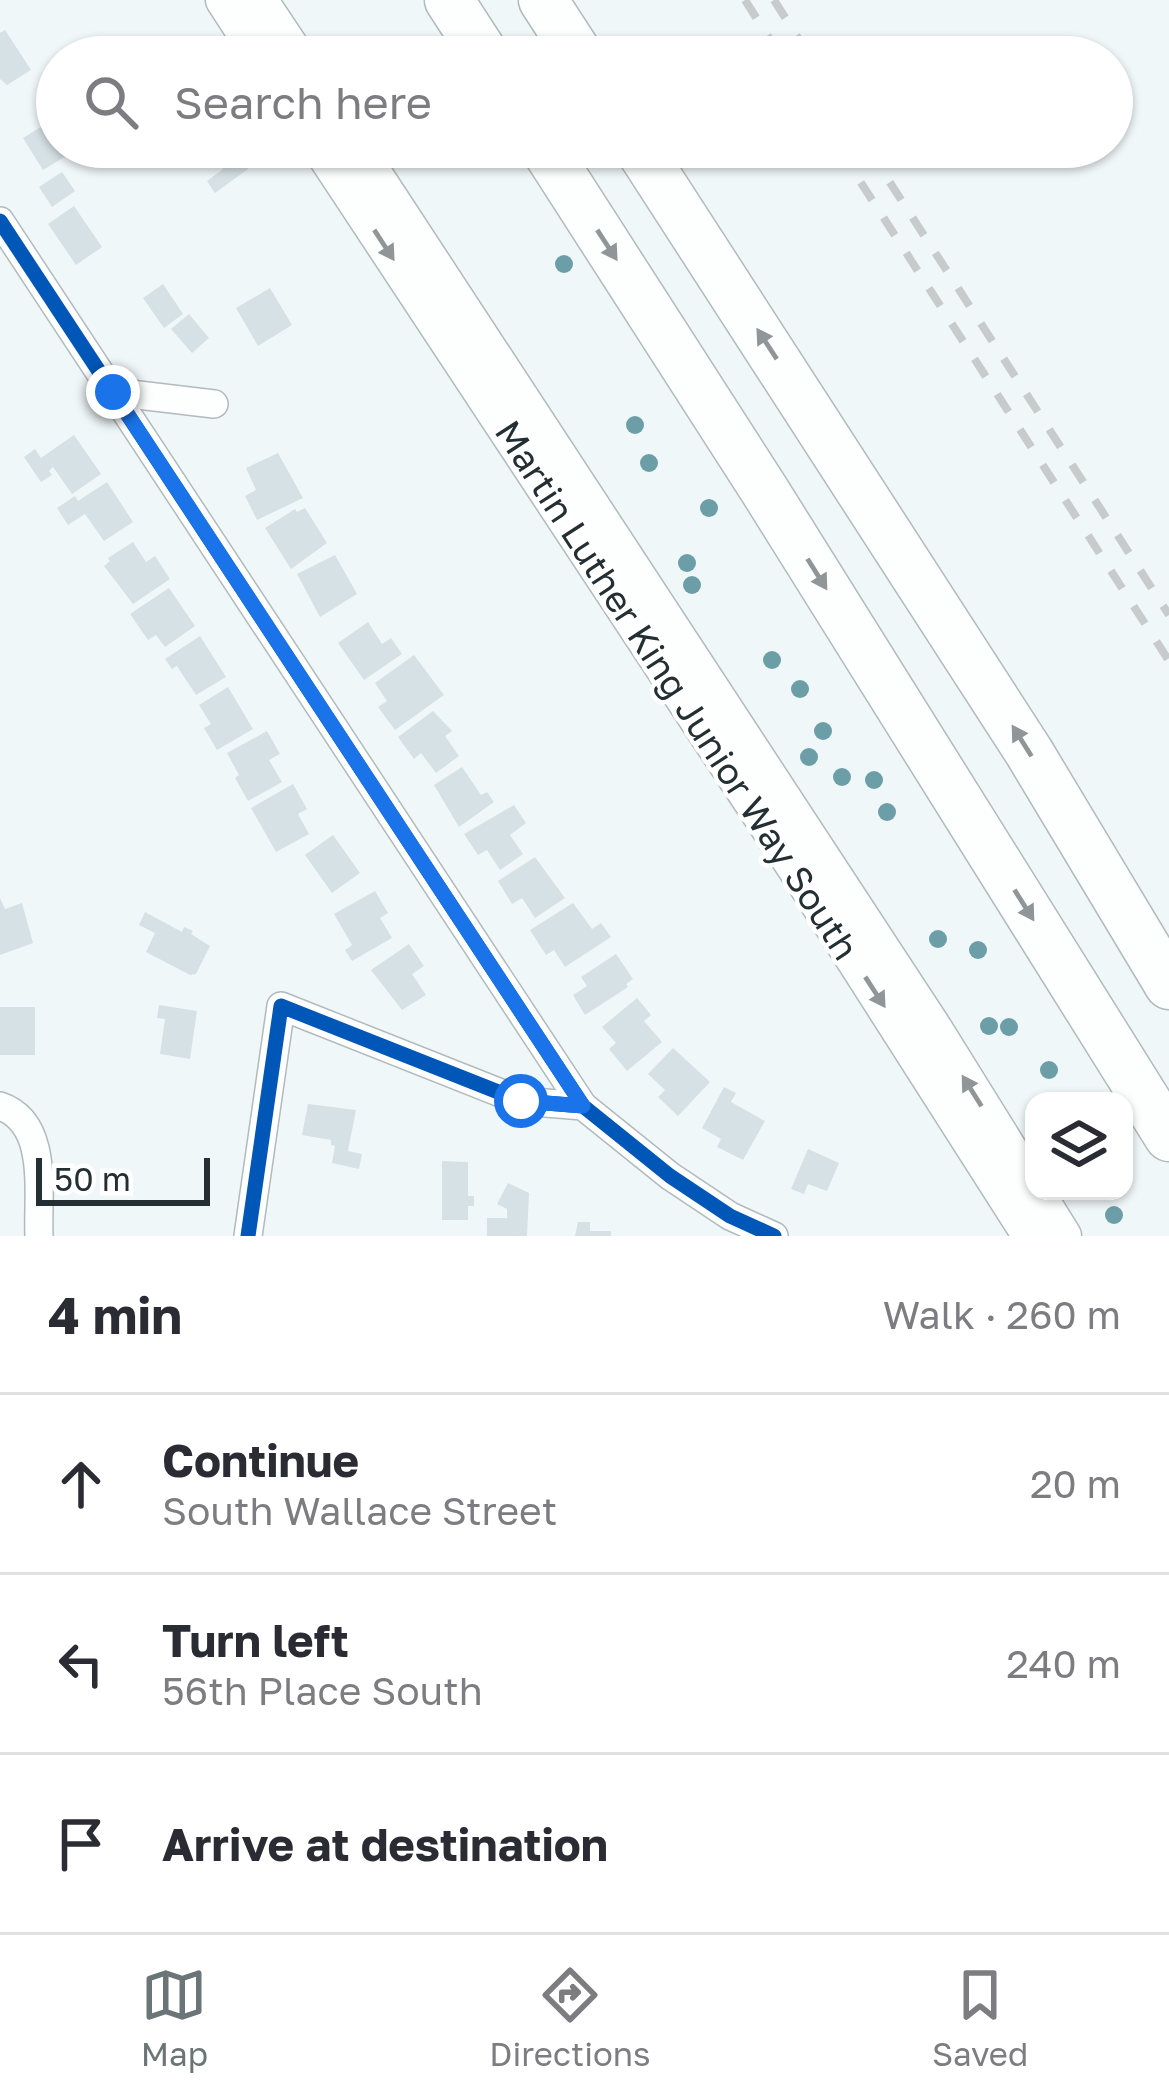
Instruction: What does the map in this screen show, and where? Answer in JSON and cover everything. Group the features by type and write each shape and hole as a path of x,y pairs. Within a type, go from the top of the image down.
{"highway":[{"path":"449,0 472,36"},
{"path":"543,0 566,36"},
{"path":"557,168 1169,1137"},
{"path":"652,168 1029,752 1169,985"}],"main road":[{"path":"224,0 247,36"},
{"path":"259,0 282,36"},
{"name":"Martin Luther King Junior Way South","path":"334,168 807,884 1031,1236"},
{"name":"Martin Luther King Junior Way South","path":"370,168 1025,1176"},
{"name":"Martin Luther King Junior Way South","path":"1040,1200 1063,1236"}],"street":[{"path":"0,220 583,1106 670,1176 730,1216 774,1236"},
{"path":"113,392 214,404"},
{"path":"248,1236 281,1006 521,1101 583,1106"},
{"path":"0,1106 20,1116 34,1141 39,1236"}],"building":[{"path":"5,30 31,70 7,85 0,79 0,33"},
{"path":"36,130 36,159 23,138"},
{"path":"223,169 248,169 215,193 207,181"},
{"path":"62,172 75,191 52,207 39,187"},
{"path":"74,206 102,247 76,265 48,224"},
{"path":"163,284 183,314 164,328 143,298"},
{"path":"270,288 292,325 258,346 236,308"},
{"path":"189,314 209,338 192,353 171,329"},
{"path":"74,435 101,474 72,494 53,467 52,475 41,482 24,457 35,449 41,458"},
{"path":"278,453 303,498 257,520 245,496 256,490 246,468"},
{"path":"107,482 133,522 104,541 85,514 68,525 57,508"},
{"path":"305,508 327,543 291,569 265,528"},
{"path":"133,542 146,562 155,556 170,579 133,604 104,566 108,558"},
{"path":"335,555 357,594 320,617 297,574"},
{"path":"169,588 195,626 165,647 156,635 148,640 130,614"},
{"path":"368,622 382,644 391,638 402,654 364,680 338,643"},
{"path":"200,636 226,677 196,695 177,666 172,669 165,659"},
{"path":"414,655 444,695 395,730 378,707 387,701 375,683"},
{"path":"228,687 253,729 217,750 204,728 211,724 199,705"},
{"path":"433,711 452,731 445,736 459,756 436,773 421,753 414,759 398,737"},
{"path":"267,731 280,754 269,760 282,782 248,801 227,753"},
{"path":"462,767 481,795 487,792 494,802 459,827 434,785"},
{"path":"293,784 307,809 298,814 309,834 276,852 251,808"},
{"path":"514,805 526,823 510,835 523,854 500,870 487,850 478,855 464,834"},
{"path":"333,835 360,873 332,893 305,855"},
{"path":"535,857 565,898 535,918 522,898 512,904 498,881"},
{"path":"375,891 388,913 380,918 392,938 352,961 345,950 352,945 334,914"},
{"path":"0,898 5,909 22,903 33,943 0,955"},
{"path":"573,903 592,929 601,923 611,937 565,967 554,950 546,955 530,930"},
{"path":"145,912 182,932 184,927 193,931 210,946 196,974 146,952 155,933 139,925"},
{"path":"409,944 424,966 412,974 426,995 402,1010 371,970"},
{"path":"616,954 633,979 585,1015 573,995 587,986 581,977"},
{"path":"637,998 651,1015 644,1021 662,1042 627,1071 609,1049 616,1043 602,1027"},
{"path":"159,1005 197,1011 190,1059 160,1054 165,1019 157,1018"},
{"path":"0,1007 35,1007 35,1055 0,1055"},
{"path":"673,1048 710,1082 678,1116 658,1097 665,1090 648,1074"},
{"path":"724,1087 736,1093 731,1102 765,1121 743,1160 717,1147 721,1139 702,1128"},
{"path":"308,1104 356,1110 348,1151 362,1154 359,1169 332,1163 335,1146 331,1140 302,1135"},
{"path":"808,1149 839,1163 827,1191 808,1184 804,1194 791,1189"},
{"path":"442,1161 468,1162 468,1196 474,1196 474,1206 468,1206 468,1220 442,1220"},
{"path":"508,1183 529,1193 527,1236 487,1236 487,1218 507,1218 507,1209 497,1204"},
{"path":"578,1222 590,1222 590,1231 611,1231 611,1236 575,1236"}],"railway":[{"path":"745,0 768,36"},
{"path":"774,0 797,36"},
{"path":"852,168 1169,661"},
{"path":"881,168 1169,615"}],"cycle path":[{"path":"0,221 583,1106"},
{"path":"248,1236 281,1006 521,1101 583,1106 670,1176 730,1216 774,1236"}],"route":[{"path":"113,392 583,1106 521,1101"}]}
